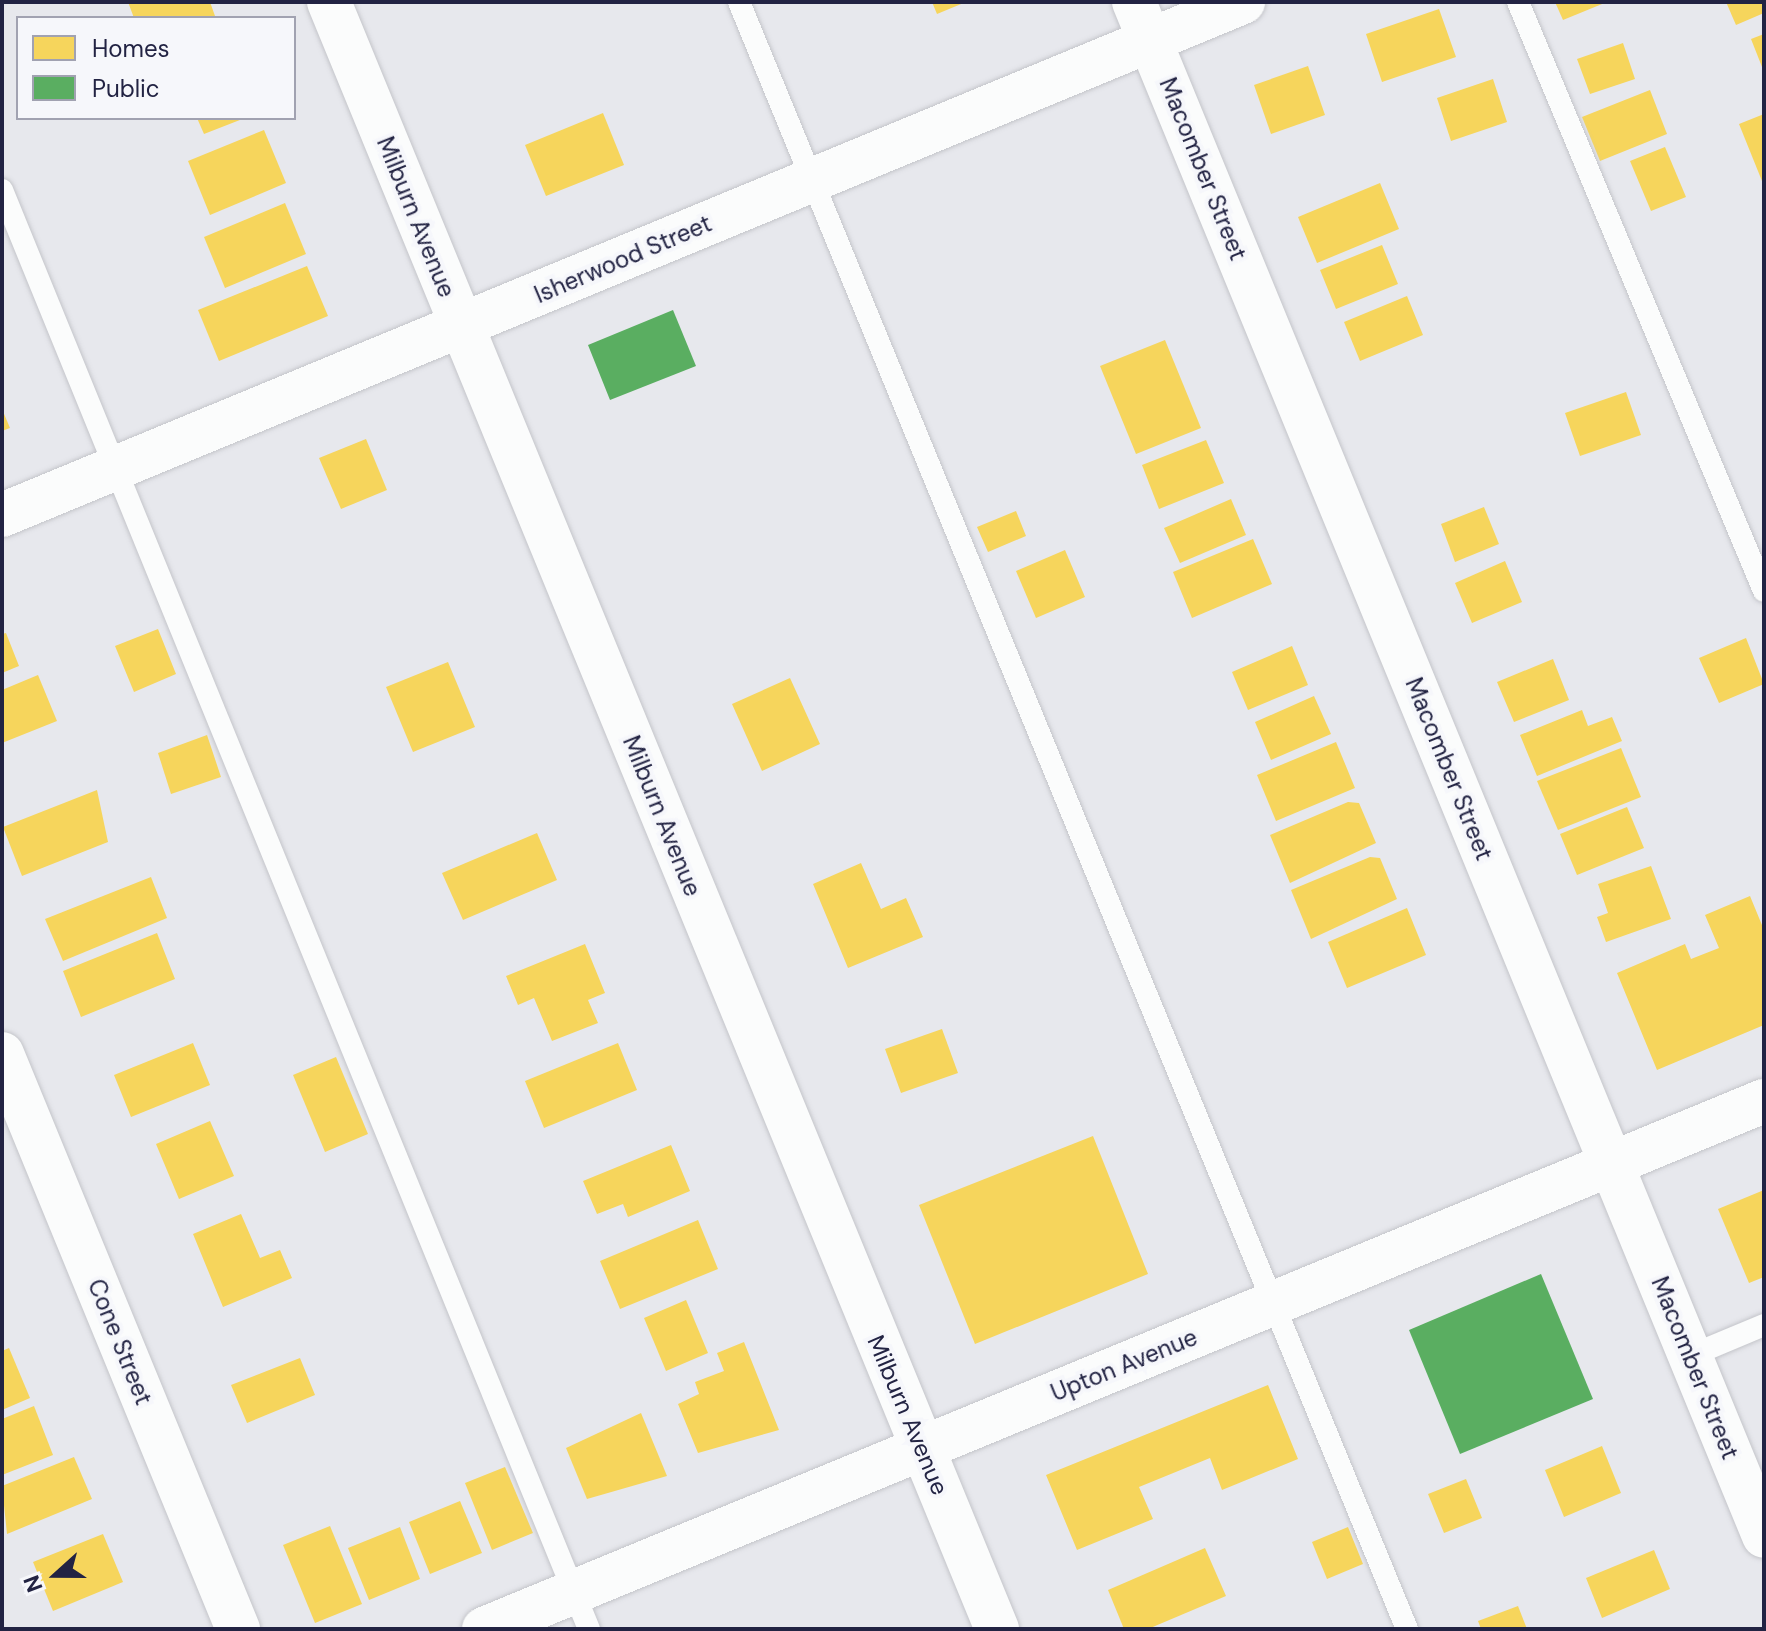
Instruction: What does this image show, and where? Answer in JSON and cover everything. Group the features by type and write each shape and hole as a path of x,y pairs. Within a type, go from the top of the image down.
{"street":[{"name":"Milburn Avenue","path":"329,2 997,1629"},
{"name":"Isherwood Street","path":"2,515 811,181 1142,21 1243,2"},
{"name":"Macomber Street","path":"1142,21 1764,1536"},
{"name":"Cone Street","path":"2,1054 238,1629"},
{"name":"Upton Avenue","path":"484,1629 581,1610 922,1448 1764,1101"}],"lane":[{"path":"739,2 1407,1629"},
{"path":"1518,2 1764,591"},
{"path":"2,190 581,1610"},
{"path":"1690,1356 1764,1325"}],"building: Homes":[{"path":"128,2 210,2 215,16 133,16"},
{"path":"932,2 966,2 937,14"},
{"path":"1555,2 1607,2 1563,20"},
{"path":"1726,2 1764,2 1764,13 1736,25"},
{"path":"1439,9 1456,57 1382,82 1366,34"},
{"path":"1764,34 1764,72 1751,39"},
{"path":"1623,43 1635,79 1590,94 1577,59"},
{"path":"1308,66 1325,115 1271,134 1254,85"},
{"path":"1493,79 1507,122 1451,141 1437,98"},
{"path":"1650,90 1667,134 1600,161 1582,117"},
{"path":"603,113 624,165 546,196 525,145"},
{"path":"1764,114 1764,186 1739,124"},
{"path":"198,120 240,120 204,134"},
{"path":"264,130 286,183 210,215 188,161"},
{"path":"1665,147 1686,197 1651,211 1630,161"},
{"path":"1380,183 1399,229 1317,263 1298,217"},
{"path":"285,203 306,254 225,288 204,237"},
{"path":"1382,245 1398,284 1336,309 1320,270"},
{"path":"307,266 328,316 219,361 198,310"},
{"path":"1407,296 1423,335 1360,361 1344,322"},
{"path":"1165,340 1201,428 1136,454 1100,366"},
{"path":"1626,392 1641,435 1580,456 1565,413"},
{"path":"2,409 10,428 2,431"},
{"path":"366,439 387,490 341,509 319,458"},
{"path":"1206,440 1224,483 1159,509 1142,465"},
{"path":"1231,499 1246,535 1180,563 1164,528"},
{"path":"1484,507 1499,544 1455,562 1441,524"},
{"path":"1016,511 1026,536 988,552 977,527"},
{"path":"1253,539 1272,584 1192,618 1173,572"},
{"path":"1065,550 1085,597 1036,618 1016,571"},
{"path":"1505,561 1522,602 1472,623 1455,583"},
{"path":"158,629 176,674 134,692 115,646"},
{"path":"6,633 19,666 2,673 2,634"},
{"path":"1746,638 1764,684 1719,703 1699,658"},
{"path":"1292,646 1308,685 1248,710 1232,672"},
{"path":"1553,659 1569,700 1514,722 1497,682"},
{"path":"448,662 475,727 413,752 386,687"},
{"path":"38,675 57,721 2,743 2,690"},
{"path":"790,678 820,744 762,771 732,704"},
{"path":"1314,696 1331,734 1271,760 1255,722"},
{"path":"1582,710 1588,726 1612,717 1622,741 1537,776 1520,735"},
{"path":"207,735 221,777 171,794 158,753"},
{"path":"1336,742 1355,788 1276,821 1257,775"},
{"path":"1621,748 1641,797 1558,830 1537,781"},
{"path":"97,790 108,842 22,876 3,827"},
{"path":"1348,802 1359,803 1376,843 1290,883 1270,835"},
{"path":"1627,807 1644,848 1577,875 1560,834"},
{"path":"537,833 557,880 463,920 442,873"},
{"path":"1370,857 1380,858 1397,899 1311,939 1291,890"},
{"path":"861,863 881,909 906,898 923,937 848,968 813,884"},
{"path":"1651,866 1671,919 1606,942 1597,917 1608,913 1598,884"},
{"path":"151,877 167,918 63,961 45,919"},
{"path":"1750,896 1764,930 1764,1025 1657,1070 1617,973 1685,944 1691,959 1719,948 1705,915"},
{"path":"1407,908 1426,955 1347,988 1328,942"},
{"path":"157,933 175,979 81,1017 63,971"},
{"path":"585,944 605,993 588,1000 598,1023 552,1041 534,998 518,1005 506,976"},
{"path":"942,1029 958,1073 901,1093 885,1049"},
{"path":"193,1043 210,1085 131,1117 114,1075"},
{"path":"618,1043 637,1090 544,1128 525,1081"},
{"path":"336,1057 368,1134 325,1152 293,1075"},
{"path":"210,1121 234,1176 179,1199 156,1144"},
{"path":"1093,1136 1148,1274 975,1344 919,1205"},
{"path":"671,1145 690,1191 628,1217 623,1204 597,1214 583,1181"},
{"path":"1764,1190 1764,1277 1749,1283 1718,1209"},
{"path":"241,1214 260,1258 280,1250 292,1278 223,1307 193,1234"},
{"path":"698,1220 718,1269 620,1309 600,1261"},
{"path":"686,1300 708,1353 666,1371 644,1318"},
{"path":"744,1342 779,1430 698,1453 678,1404 699,1394 695,1382 724,1371 717,1353"},
{"path":"9,1348 30,1398 2,1410 2,1351"},
{"path":"300,1358 315,1395 247,1423 231,1385"},
{"path":"1268,1385 1298,1459 1222,1490 1210,1458 1139,1487 1153,1519 1077,1550 1046,1475"},
{"path":"34,1406 53,1455 2,1475 2,1419"},
{"path":"641,1413 667,1476 587,1499 566,1448"},
{"path":"1602,1446 1621,1493 1564,1517 1545,1470"},
{"path":"74,1457 92,1499 7,1534 2,1486"},
{"path":"505,1467 533,1533 492,1550 465,1483"},
{"path":"1466,1479 1482,1518 1444,1533 1428,1494"},
{"path":"460,1501 482,1553 430,1574 409,1522"},
{"path":"330,1526 362,1604 315,1623 283,1545"},
{"path":"400,1527 420,1579 369,1600 348,1548"},
{"path":"1348,1527 1363,1564 1327,1579 1312,1542"},
{"path":"103,1534 123,1582 53,1611 33,1562"},
{"path":"1205,1548 1226,1596 1148,1629 1124,1629 1108,1590"},
{"path":"1654,1550 1670,1589 1602,1618 1586,1578"},
{"path":"1518,1606 1527,1629 1481,1629 1478,1621"}],"building: Public":[{"path":"673,310 696,366 610,400 588,345"},
{"path":"1541,1274 1593,1399 1460,1454 1409,1330"}]}
